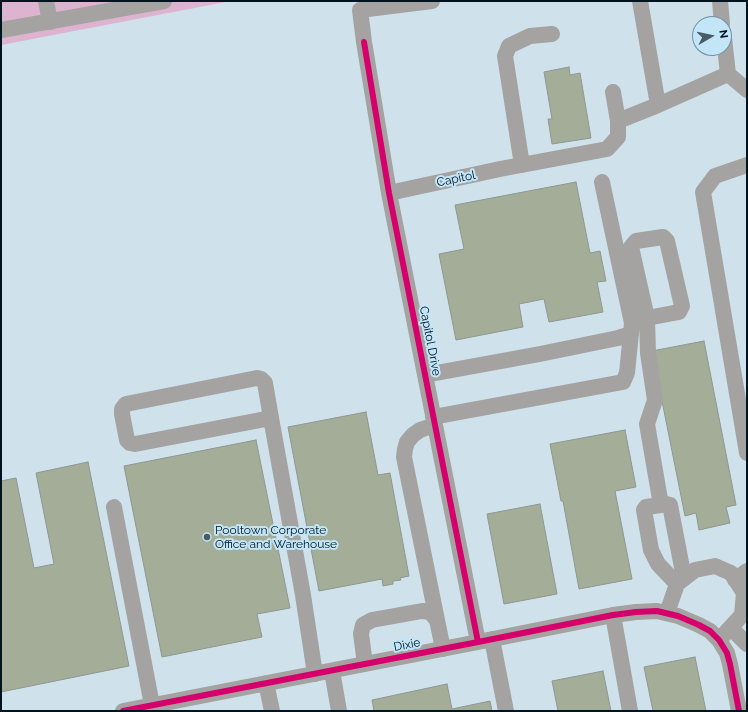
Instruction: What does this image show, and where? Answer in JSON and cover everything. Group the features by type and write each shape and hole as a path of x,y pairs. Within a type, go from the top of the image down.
{"street":[{"path":"46,1 50,22"},
{"path":"1,30 164,1"},
{"name":"Capitol Drive","path":"432,1 360,10 389,193 434,421 485,641 506,711"},
{"path":"640,1 658,105"},
{"path":"720,1 721,16"},
{"path":"522,165 505,56 509,46 530,36 552,34"},
{"path":"726,56 728,74 747,90"},
{"path":"618,121 728,74"},
{"name":"Capitol","path":"389,193 607,148 618,137 618,121 613,92"},
{"path":"747,165 715,176 703,192 747,453"},
{"path":"443,649 404,456 404,449 407,442 413,435 434,421 623,382 626,373 632,323 602,182"},
{"path":"647,318 680,312 682,306 668,241 663,237 636,241 631,247 647,318 648,353 655,400 647,424 681,581"},
{"path":"425,375 540,354 631,334"},
{"path":"271,418 135,444 130,443 128,440 122,409 126,404 257,378 261,379 265,383 303,595 315,674"},
{"path":"665,505 646,507 644,510 651,550 658,564 681,581"},
{"path":"114,507 161,706"},
{"path":"667,613 681,581 695,570 715,566 731,573 741,575 744,593 742,615 719,640 727,653 739,711"},
{"path":"365,664 361,634 363,625 372,620 422,611 430,612 437,620"},
{"name":"Dixie","path":"125,711 161,706 266,683 613,615 636,612 657,611 678,616 710,631 719,640"},
{"path":"613,615 630,711"},
{"path":"731,628 747,644"},
{"path":"332,671 339,711"},
{"path":"266,683 272,711"}],"shaded area":[{"path":"1,1 231,1 1,45"}],"building":[{"path":"569,67 570,75 580,73 591,138 552,144 548,119 552,119 544,72"},
{"path":"576,182 590,253 600,251 606,281 597,282 603,312 549,322 544,299 519,304 523,327 456,340 439,254 464,249 455,205"},
{"path":"704,341 736,505 726,507 730,523 699,530 696,513 685,516 652,351"},
{"path":"366,412 378,475 390,473 409,576 400,578 401,580 393,581 393,584 383,586 382,579 319,591 288,427"},
{"path":"625,430 636,487 615,491 632,579 579,589 563,501 561,501 550,444"},
{"name":"Pooltown Corporate Office and Warehouse","path":"256,440 290,608 257,614 262,637 162,657 124,466"},
{"path":"88,462 129,666 1,692 1,481 16,478 34,568 54,564 36,473"},
{"path":"540,504 557,594 504,604 487,514"},
{"path":"695,657 706,711 653,711 644,667"},
{"path":"603,671 611,711 558,711 552,681"},
{"path":"447,684 452,709 490,701 492,711 374,711 372,700"}],"cycle path":[{"path":"364,42 389,193 478,642"},
{"path":"123,711 613,615 657,611 678,616 699,625 710,631 719,640 727,653 739,711"}],"place":[{"name":"Pooltown Corporate Office and Warehouse","path":"207,537"}]}
